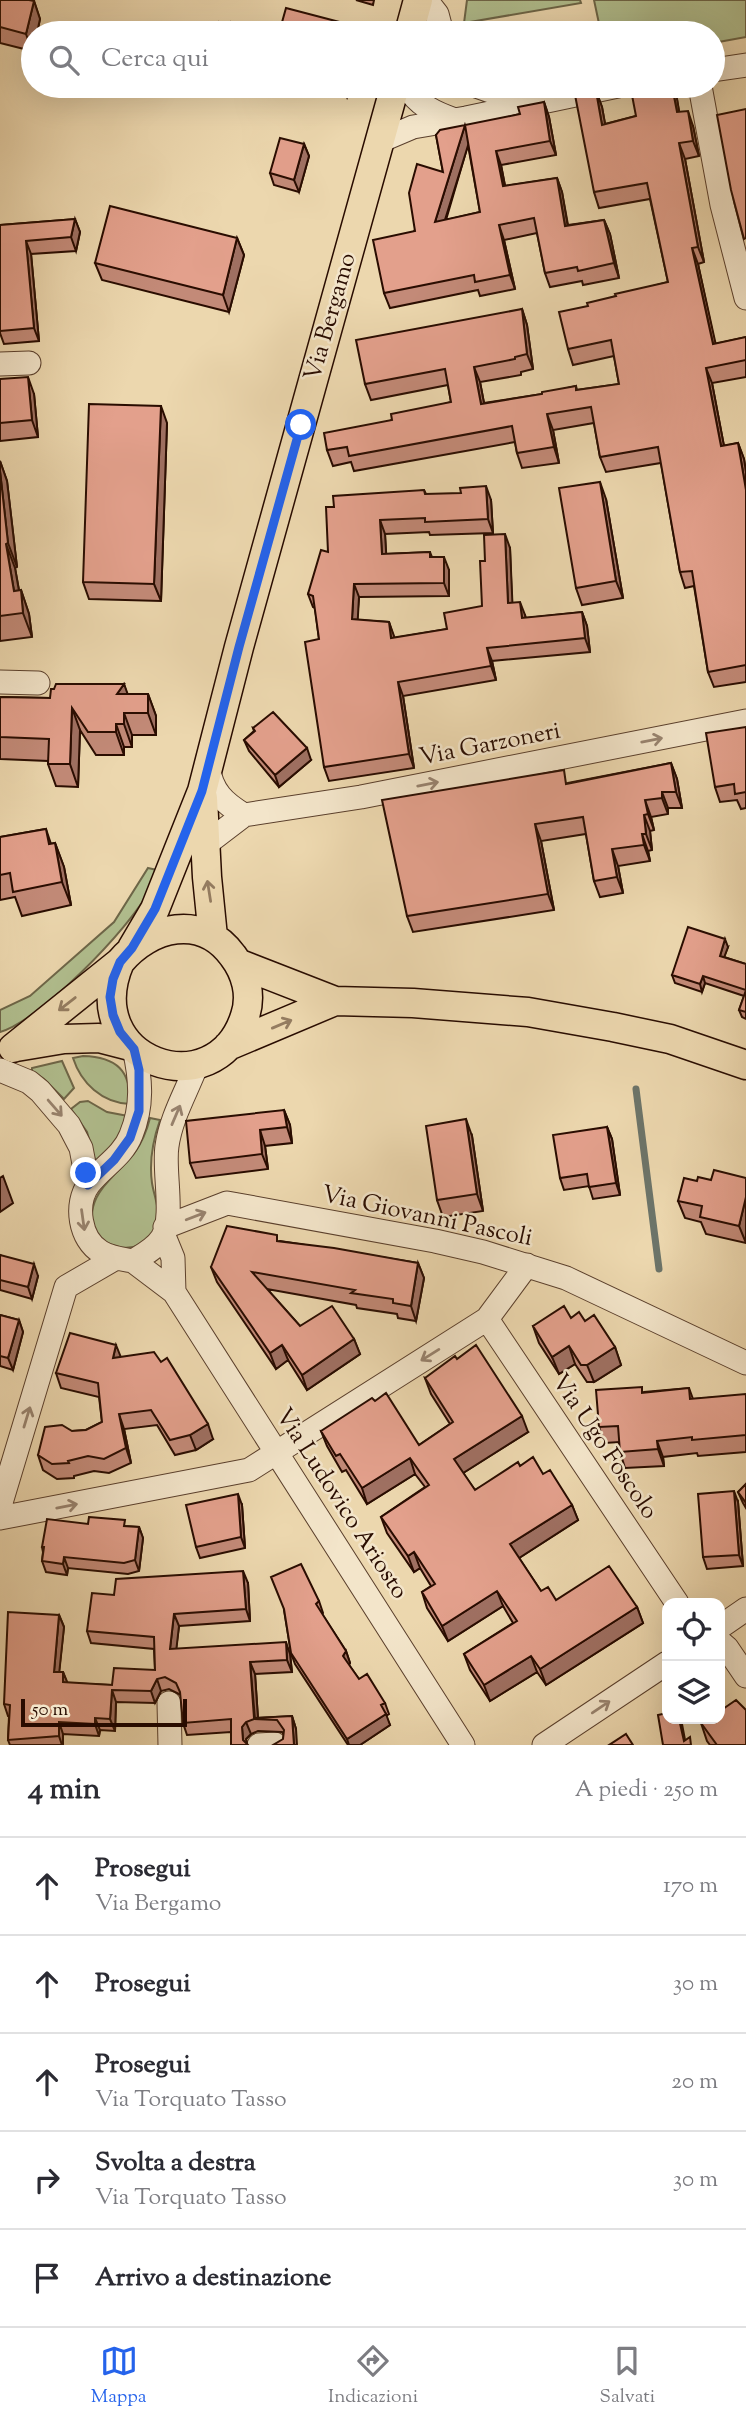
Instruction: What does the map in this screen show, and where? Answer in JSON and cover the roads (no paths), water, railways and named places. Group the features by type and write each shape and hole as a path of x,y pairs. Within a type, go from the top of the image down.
{"main road":[{"path":"412,21 418,0"},
{"name":"Via Bergamo","path":"126,955 155,909 205,779 239,647 392,98"},
{"name":"Via Bergamo","path":"205,779 207,877 213,937"},
{"path":"171,929 192,930 213,937 228,949 240,964 247,985 248,1007 241,1029 214,1058 197,1064 164,1065 148,1059 132,1048 99,1038 64,1039 4,1056 150,936 171,929"},
{"path":"126,955 113,979 110,997 120,1032 132,1048"},
{"path":"240,964 335,1001 464,1006 528,1013 670,1039 746,1065"},
{"path":"228,1046 335,1001"}],"street":[{"path":"426,0 439,21"},
{"path":"725,68 746,65"},
{"path":"416,98 421,104 455,120"},
{"path":"510,98 558,99"},
{"path":"380,141 413,127 563,98"},
{"path":"702,98 722,205 746,298"},
{"path":"0,365 29,363"},
{"path":"0,682 38,683"},
{"name":"Via Garzoneri","path":"206,844 244,815 361,797 746,721"},
{"path":"205,779 210,779 221,800 244,815"},
{"path":"88,1185 114,1160 130,1138 139,1111 141,1086 132,1048"},
{"path":"4,1056 40,1091 69,1125 80,1148 88,1185"},
{"path":"174,1292 173,1258 165,1231 168,1210 166,1148 171,1127 197,1064"},
{"name":"Via Ludovico Ariosto","path":"88,1185 81,1212 86,1236 99,1251 124,1260 174,1292 463,1745"},
{"name":"Via Giovanni Pascoli","path":"0,1506 66,1287 148,1252 165,1231 227,1203 435,1241 527,1265 566,1278 746,1363"},
{"path":"0,1518 249,1470 487,1319 527,1265"},
{"name":"Via Ugo Foscolo","path":"487,1319 674,1598"},
{"path":"725,1624 746,1609"},
{"path":"725,1646 746,1676"},
{"path":"544,1745 662,1665"},
{"path":"169,1703 170,1745"}],"waterway":[{"path":"636,1089 659,1269"}]}
